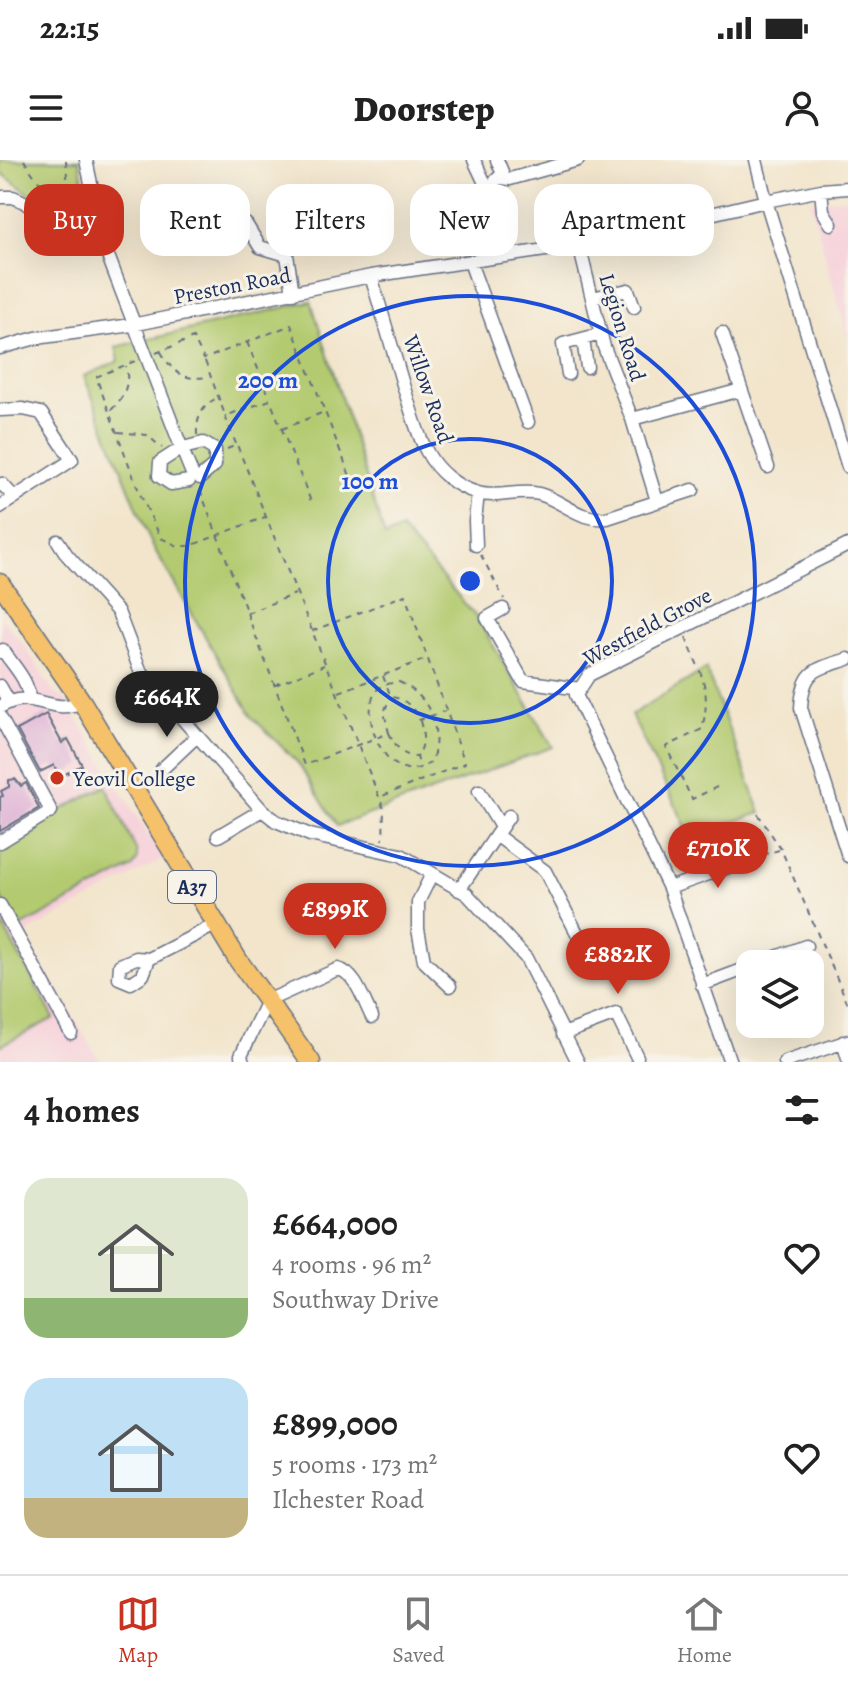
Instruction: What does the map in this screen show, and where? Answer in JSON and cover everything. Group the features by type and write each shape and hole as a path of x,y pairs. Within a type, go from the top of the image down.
{"highway":[{"name":"A37","path":"0,583 82,702 215,925 311,1062"}],"street":[{"path":"86,160 91,184"},
{"path":"474,160 486,184"},
{"path":"497,160 503,174 501,178"},
{"path":"488,184 501,178 510,179 578,160"},
{"path":"756,160 848,467"},
{"name":"Preston Road","path":"714,213 821,190 848,188"},
{"path":"821,190 823,211 831,224"},
{"path":"0,197 13,197 24,202"},
{"path":"250,231 260,247 287,255 293,293"},
{"path":"109,256 132,325 195,480"},
{"name":"Preston Road","path":"0,348 36,338 132,325 371,276 499,256"},
{"name":"Legion Road","path":"582,256 601,334 657,501"},
{"path":"470,262 528,422"},
{"name":"Willow Road","path":"371,276 418,434 438,468 455,484 492,495 530,492 542,495 594,519 607,518 693,490"},
{"path":"592,298 628,290 634,307"},
{"path":"722,333 768,467"},
{"path":"568,374 563,344 601,334"},
{"path":"583,339 587,367"},
{"path":"632,419 741,390"},
{"path":"0,410 23,409 41,413 72,460 0,507"},
{"path":"208,444 216,453 215,465 195,480 171,484 162,480 158,467 182,449 208,444"},
{"path":"0,485 14,497"},
{"path":"476,545 478,493"},
{"path":"58,541 118,612 140,670 262,810 276,821 310,835 405,857 467,894 526,958 573,1061"},
{"name":"Westfield Grove","path":"730,1062 669,888 576,695 589,675 848,545"},
{"path":"503,609 487,618 523,681 580,689"},
{"path":"0,652 3,650 19,672 29,698"},
{"path":"848,659 815,670 802,686 801,708 848,856"},
{"path":"0,686 2,707 51,811 0,842"},
{"path":"2,707 29,698 59,708 82,702"},
{"path":"162,769 197,736"},
{"path":"479,791 502,826 545,871 578,935"},
{"path":"218,836 262,810"},
{"path":"459,890 502,826"},
{"path":"669,888 754,858"},
{"path":"432,874 418,902 418,929 424,961 450,986"},
{"path":"0,905 71,1033"},
{"path":"149,959 215,925"},
{"path":"795,950 806,946"},
{"path":"243,1062 241,1055 267,1001 338,969 350,976 372,1017"},
{"path":"702,985 736,972"},
{"path":"563,1034 616,1014 637,1057"},
{"path":"785,1062 846,1041 848,1059"}],"path":[{"path":"24,160 42,184"},
{"path":"66,160 68,184"},
{"path":"204,359 291,325 352,481"},
{"path":"146,357 193,338 204,359 384,809 383,850"},
{"path":"247,342 312,504"},
{"path":"161,351 177,374 192,379 210,377"},
{"path":"109,411 124,393 128,377 126,365"},
{"path":"117,432 147,435 158,443 182,449 196,432 207,403 218,398"},
{"path":"225,416 270,400"},
{"path":"282,429 325,411"},
{"path":"216,453 237,445"},
{"path":"195,480 305,765 389,733"},
{"path":"476,545 507,606 503,609"},
{"path":"247,613 297,593"},
{"path":"312,631 405,595 465,763 379,797"},
{"path":"682,629 707,691 708,706 702,729 666,747 692,799 719,786"},
{"path":"337,693 427,658"},
{"path":"274,685 325,665"},
{"path":"383,675 391,697 384,712 389,733 401,751 408,757 417,757"},
{"path":"399,682 412,687 425,700 432,716 437,746 432,761 420,769 399,768 381,750 375,738 373,703 377,690 386,684 399,682"},
{"path":"391,697 399,697 409,704 419,720 423,741 417,757 420,769"},
{"path":"419,720 446,711"},
{"path":"758,814 781,849 848,1004"},
{"path":"754,858 781,849"}],"shaded area":[{"path":"848,198 848,339 810,201"},
{"name":"Yeovil College","path":"0,617 23,644 54,693 64,697 163,859 22,935 101,1062 0,1062"}],"green space":[{"path":"0,160 79,160 84,184 24,184 24,190 0,172"},
{"path":"311,301 385,537 401,529 477,618 553,747 337,826 298,763 252,717 152,545 84,376 119,361 116,347"},
{"path":"706,669 761,813 690,835 631,715"},
{"path":"106,786 137,852 133,867 17,929 0,895 0,843"},
{"path":"3,926 54,1018 0,1046 0,927"}],"building":[{"path":"46,714 62,743 68,739 82,765 60,777 54,765 40,772 17,730"},
{"path":"15,779 21,786 26,783 39,808 0,831 1,791 9,787 9,780"}],"place":[{"name":"Yeovil College","path":"57,778"}]}
